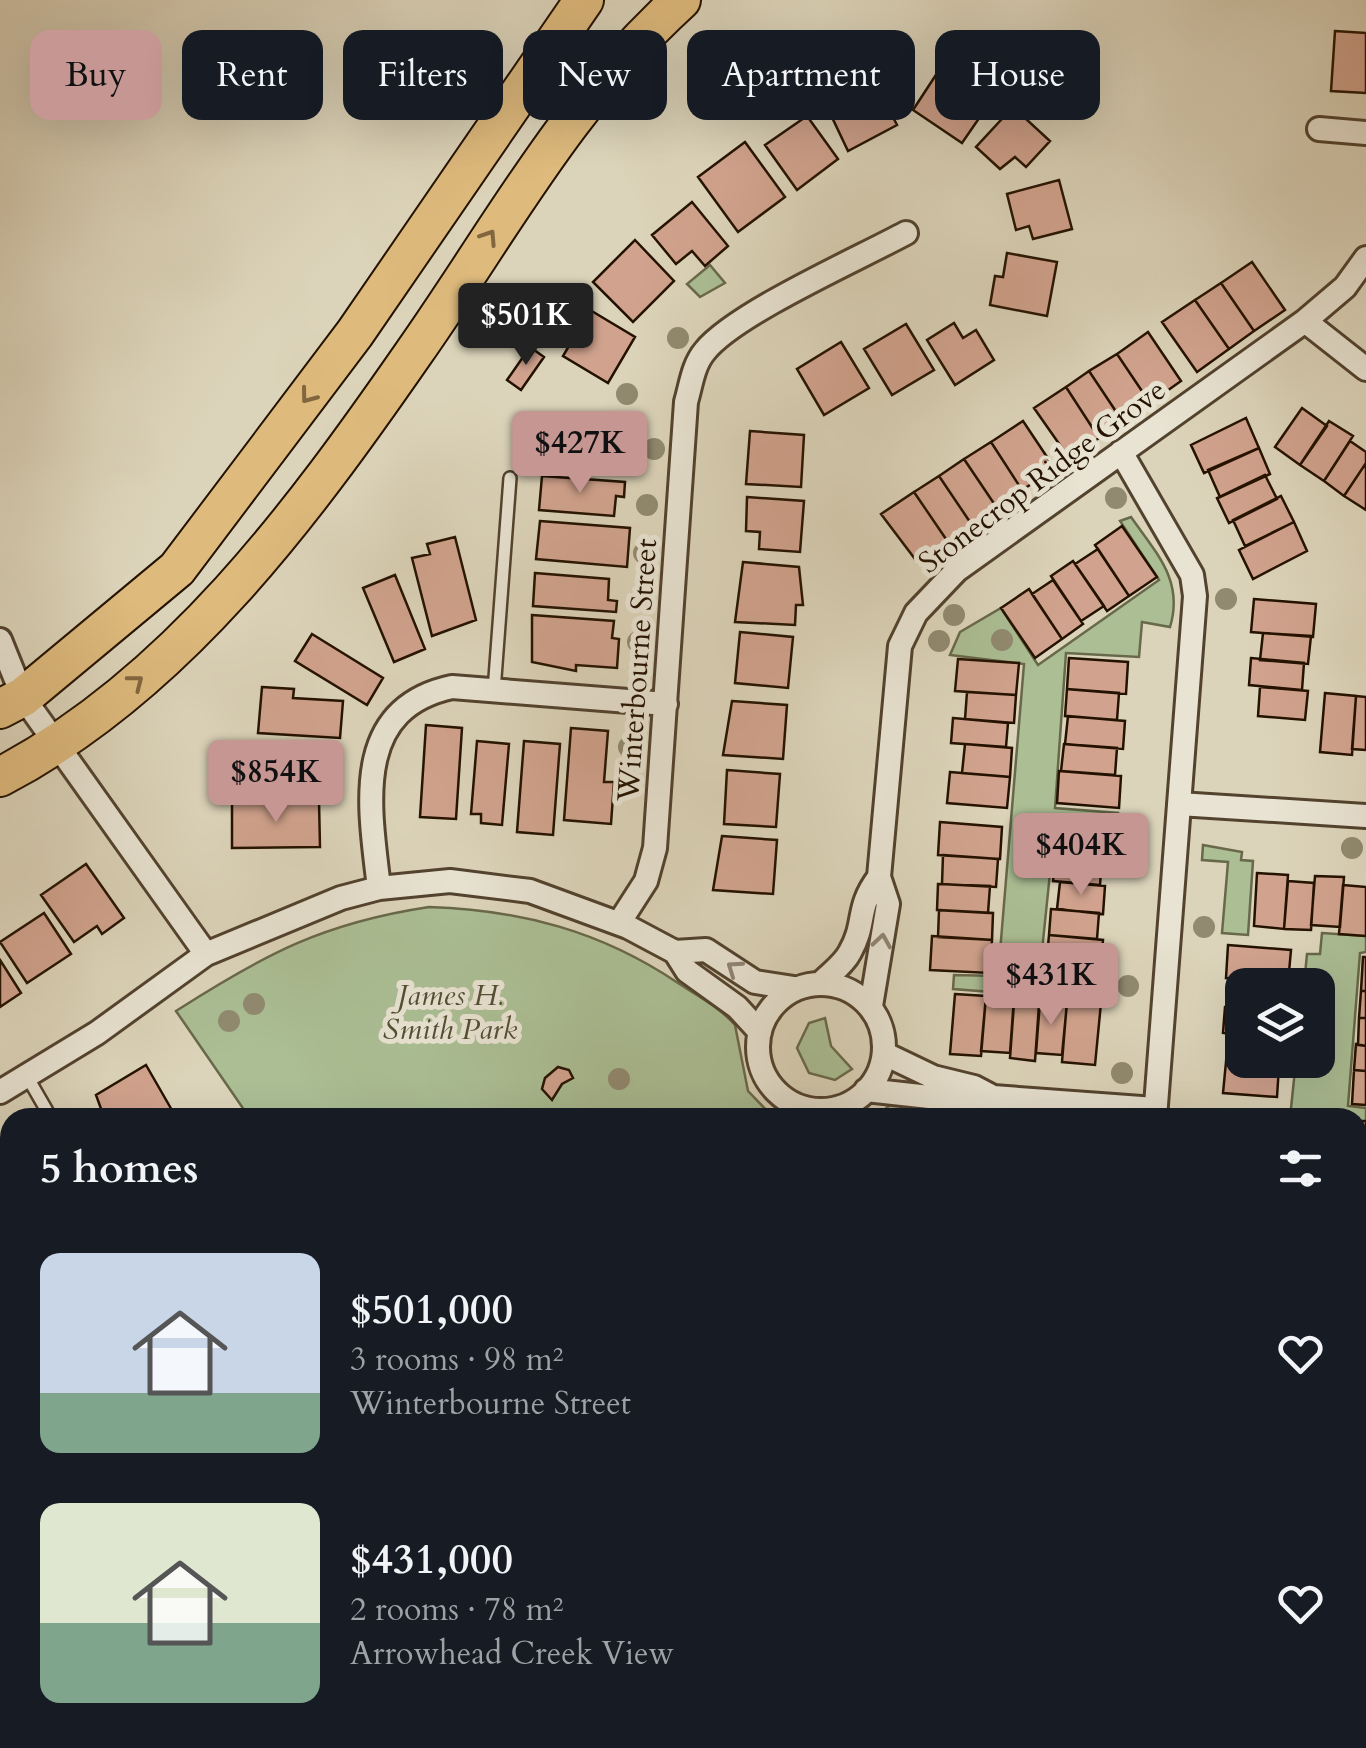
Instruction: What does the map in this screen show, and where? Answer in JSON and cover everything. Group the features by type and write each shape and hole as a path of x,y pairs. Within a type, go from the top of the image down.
{"main road":[{"path":"12,703 177,570 355,333 584,0"},
{"path":"0,777 59,742 153,668 226,600 414,354 548,149 595,86 681,0"},
{"path":"347,444 373,364 366,342 355,333"}],"street":[{"path":"1319,129 1366,133"},
{"name":"Winterbourne Street","path":"620,923 646,881 655,848 686,402 694,371 705,351 737,324 906,233"},
{"name":"Stonecrop Ridge Grove","path":"871,1006 888,904 879,877 900,646 916,614 957,570 1305,321 1345,287 1366,258"},
{"path":"1305,321 1366,369"},
{"path":"1122,452 1192,575 1195,608 1155,1108"},
{"path":"0,640 12,703 59,742 206,954"},
{"path":"380,888 371,785 385,734 403,707 423,693 452,688 666,704"},
{"path":"1179,804 1366,816"},
{"name":"Stonecrop Ridge Grove","path":"822,982 849,956 860,927 861,901 879,877"},
{"path":"0,1092 28,1078 206,954 286,918 380,888 450,881 530,891 620,923 676,952 706,950 755,982 794,988 822,982 848,988 871,1006 883,1029 885,1054 876,1081 856,1102 837,1108"},
{"path":"676,952 687,971 737,1008 760,1032"},
{"path":"794,988 772,1006 757,1046 764,1075 778,1094 803,1108"},
{"path":"885,1054 933,1077 974,1087 993,1097"},
{"path":"866,1090 974,1102 993,1097 1104,1108"}],"lane":[{"path":"494,691 510,478"},
{"path":"28,1078 45,1108"}],"green space":[{"path":"710,265 725,283 700,297 687,284"},
{"path":"1131,517 1171,582 1170,627 1142,622 1139,657 1066,653 1055,808 1118,813 1117,822 1056,815 1040,970 1114,975 1112,1001 953,989 954,975 998,976 1024,664 950,655 960,632 1001,608 1038,665 1159,580 1120,521"},
{"path":"1203,845 1242,852 1241,860 1253,861 1248,935 1222,933 1228,862 1202,860"},
{"name":"James H. Smith Park","path":"429,907 528,919 590,937 649,965 708,1002 735,1025 748,1091 764,1108 243,1108 176,1011 267,957 326,932"},
{"path":"1322,933 1366,936 1366,952 1360,953 1348,1106 1366,1108 1291,1108 1294,1078 1335,1078 1335,968 1306,968 1307,954 1320,954"},
{"path":"825,1018 831,1046 852,1069 835,1080 809,1073 797,1048 809,1023"},
{"path":"895,1101 959,1108 886,1108"}],"building":[{"path":"1335,31 1366,33 1366,93 1331,91"},
{"path":"935,76 935,120 978,120 962,143 915,111"},
{"path":"801,120 810,120 838,159 797,190 765,145"},
{"path":"833,120 894,120 897,125 848,151"},
{"path":"1001,120 1027,120 1050,141 1026,167 1015,157 1000,169 976,147"},
{"path":"745,142 785,197 738,232 698,177"},
{"path":"1059,180 1072,229 1033,239 1029,226 1016,230 1007,194"},
{"path":"692,202 728,246 705,266 692,251 676,264 652,235"},
{"path":"635,240 674,281 633,322 593,282"},
{"path":"1007,253 1057,262 1047,316 990,305 995,276 1003,277"},
{"path":"1252,262 1285,310 1254,331 1221,283"},
{"path":"1221,283 1254,331 1229,349 1195,300"},
{"path":"1195,300 1229,349 1197,372 1162,322"},
{"path":"590,310 635,337 608,383 563,356"},
{"path":"954,323 963,338 976,330 994,360 955,385 927,340"},
{"path":"906,324 934,370 892,395 864,349"},
{"path":"1148,332 1181,381 1150,403 1117,354"},
{"path":"841,342 869,388 824,415 797,369"},
{"path":"530,347 544,357 521,390 507,380"},
{"path":"1117,354 1150,403 1123,422 1089,371"},
{"path":"1089,371 1123,422 1099,438 1066,387"},
{"path":"1066,387 1099,438 1069,458 1034,408"},
{"path":"1302,408 1327,426 1300,465 1275,447"},
{"path":"1246,418 1259,448 1204,473 1191,445"},
{"path":"1023,421 1055,469 1022,490 991,442"},
{"path":"1329,421 1353,436 1324,481 1300,465"},
{"path":"539,430 619,436 617,468 537,462"},
{"path":"750,431 804,435 801,487 746,484"},
{"path":"1350,441 1366,452 1366,463 1344,496 1324,481"},
{"path":"991,442 1022,490 997,508 964,459"},
{"path":"1259,448 1270,474 1220,497 1208,470"},
{"path":"964,459 997,508 972,525 939,476"},
{"path":"1366,463 1366,510 1344,496"},
{"path":"1265,475 1277,499 1229,523 1217,498"},
{"path":"542,476 625,482 624,497 616,496 614,516 539,510"},
{"path":"939,476 972,525 948,542 914,492"},
{"path":"914,492 948,542 918,563 881,514"},
{"path":"1281,496 1294,522 1245,546 1233,520"},
{"path":"747,497 804,501 800,552 759,549 760,532 746,531"},
{"path":"540,521 630,528 627,567 536,559"},
{"path":"1294,522 1307,551 1253,579 1239,550"},
{"path":"1122,526 1157,577 1129,596 1095,545"},
{"path":"455,537 476,620 432,636 412,558 430,554 427,544"},
{"path":"1098,549 1129,596 1107,611 1075,564"},
{"path":"1073,561 1104,606 1081,621 1051,576"},
{"path":"743,562 799,567 803,605 796,605 795,625 735,622"},
{"path":"535,573 609,579 608,600 617,601 616,612 533,606"},
{"path":"395,575 425,649 394,662 363,588"},
{"path":"1053,580 1083,624 1062,639 1032,594"},
{"path":"1029,589 1062,639 1035,658 1001,608"},
{"path":"1254,599 1316,604 1313,637 1251,632"},
{"path":"532,615 614,621 612,638 619,639 617,668 576,665 576,671 532,662"},
{"path":"740,632 793,637 788,688 735,683"},
{"path":"1263,633 1311,636 1308,664 1260,660"},
{"path":"312,634 383,678 367,705 295,661"},
{"path":"1069,658 1128,662 1126,694 1067,689"},
{"path":"1251,658 1304,663 1302,690 1249,685"},
{"path":"958,659 1019,663 1016,695 955,691"},
{"path":"262,687 294,689 293,698 343,701 340,738 258,733"},
{"path":"1260,687 1308,691 1305,720 1258,716"},
{"path":"1067,689 1119,693 1117,720 1065,716"},
{"path":"967,692 1016,695 1014,723 965,719"},
{"path":"1325,693 1356,696 1352,755 1320,752"},
{"path":"1356,696 1366,697 1366,750 1352,749"},
{"path":"732,701 787,705 783,759 723,755"},
{"path":"1068,716 1125,721 1123,749 1065,744"},
{"path":"953,718 1008,723 1006,747 951,743"},
{"path":"426,725 462,728 456,819 420,817"},
{"path":"571,728 608,731 604,782 614,782 611,824 564,820"},
{"path":"477,741 509,744 502,825 481,823 481,814 471,814"},
{"path":"524,741 560,744 553,835 517,832"},
{"path":"965,744 1012,748 1010,777 962,773"},
{"path":"1064,744 1117,748 1115,775 1061,771"},
{"path":"340,749 340,785 247,787 247,750"},
{"path":"727,770 780,774 776,827 724,824"},
{"path":"1059,771 1121,776 1119,808 1057,803"},
{"path":"950,772 1010,777 1007,808 947,803"},
{"path":"319,801 320,847 232,848 232,802"},
{"path":"1056,820 1113,825 1110,858 1053,853"},
{"path":"940,822 1002,827 1000,859 938,855"},
{"path":"722,836 777,840 773,894 713,890"},
{"path":"1056,854 1102,857 1100,885 1053,881"},
{"path":"943,855 998,859 996,887 942,884"},
{"path":"86,864 124,918 102,934 97,926 74,942 41,895"},
{"path":"1257,873 1288,875 1284,929 1254,926"},
{"path":"1315,876 1344,877 1340,927 1311,925"},
{"path":"1288,881 1314,883 1311,930 1284,929"},
{"path":"1060,882 1105,886 1103,914 1057,909"},
{"path":"938,884 990,886 988,913 937,910"},
{"path":"1343,885 1366,887 1366,936 1339,934"},
{"path":"1051,909 1099,913 1097,939 1049,935"},
{"path":"939,910 993,913 992,940 938,937"},
{"path":"44,913 71,954 27,983 0,942"},
{"path":"1049,935 1103,940 1100,973 1046,968"},
{"path":"932,936 992,940 990,973 930,970"},
{"path":"1228,945 1291,950 1289,968 1227,968"},
{"path":"1366,957 1366,991 1361,991"},
{"path":"0,960 21,993 0,1007"},
{"path":"1361,991 1366,991 1366,1018 1359,1018"},
{"path":"955,994 986,996 981,1056 950,1054"},
{"path":"986,996 1014,998 1010,1053 981,1051"},
{"path":"1040,1001 1067,1003 1062,1055 1036,1053"},
{"path":"1067,1001 1101,1003 1095,1065 1062,1062"},
{"path":"1014,1003 1039,1005 1035,1061 1010,1058"},
{"path":"1359,1018 1366,1018 1366,1046 1358,1045"},
{"path":"1356,1044 1366,1046 1366,1071 1354,1070"},
{"path":"146,1065 171,1108 101,1108 96,1095"},
{"path":"558,1067 569,1070 573,1078 562,1084 552,1100 542,1089 545,1078"},
{"path":"1354,1070 1366,1071 1366,1105 1352,1104"},
{"path":"1225,1072 1225,1078 1278,1078 1277,1097 1223,1093"}]}
